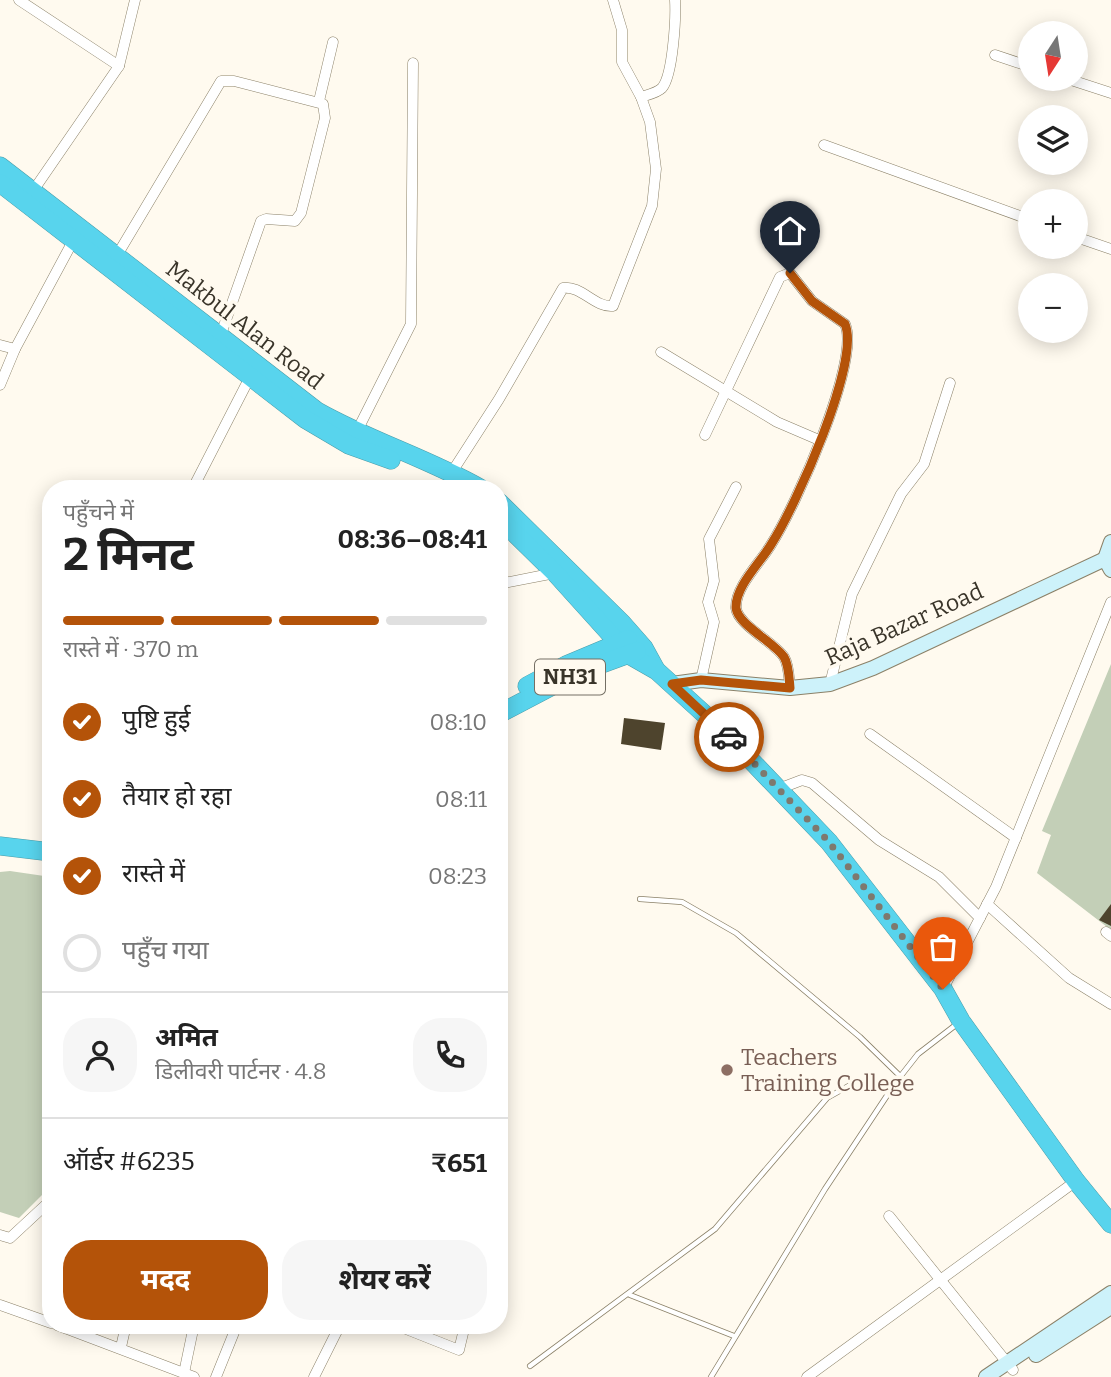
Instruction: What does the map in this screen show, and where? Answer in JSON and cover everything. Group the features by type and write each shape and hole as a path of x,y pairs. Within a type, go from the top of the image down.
{"highway":[{"name":"Makbul Alan Road","path":"0,166 317,411 356,433 455,480"},
{"name":"Makbul Alan Road","path":"0,183 306,419 349,444 455,480"},
{"path":"508,512 632,646"},
{"path":"508,527 781,788 829,842 943,989 961,1021 1076,1181 1111,1224"},
{"name":"NH31","path":"508,696 566,664 632,646"},
{"name":"NH31","path":"508,709 632,646"},
{"path":"0,846 42,851"}],"street":[{"path":"19,0 119,66"},
{"path":"37,12 44,0"},
{"path":"33,191 119,66 135,0"},
{"path":"455,480 563,288 571,287 607,307 614,303 652,206 655,190 653,139 641,97 624,69 622,30 613,0"},
{"path":"641,97 661,89 664,83 674,36 675,0"},
{"path":"319,101 332,42"},
{"path":"995,55 1018,62"},
{"path":"356,433 411,324 413,63"},
{"path":"116,257 220,81 234,81 319,101 327,111 301,213 295,221 261,221 220,337"},
{"path":"1088,86 1111,93"},
{"path":"824,145 1018,215"},
{"path":"0,385 15,349 73,241"},
{"path":"1088,241 1111,249"},
{"path":"705,435 780,277 790,273 812,301 841,319 847,329 840,382 819,440 787,518 742,590 736,605 740,616 784,657 790,688"},
{"path":"0,345 15,349"},
{"path":"662,352 777,422 819,440"},
{"path":"196,480 250,377"},
{"path":"830,684 852,594 901,494 925,464 950,383"},
{"path":"701,680 714,622 708,602 714,581 709,538 736,487"},
{"path":"1108,565 1111,542"},
{"name":"Raja Bazar Road","path":"672,684 701,680 790,688 830,684 873,668 1108,565"},
{"path":"508,582 555,573"},
{"path":"943,989 987,904 1016,838 1111,602"},
{"path":"870,734 1016,838"},
{"path":"781,788 802,780 818,787 879,839 939,877 980,918"},
{"path":"987,904 1069,978 1111,1004"},
{"path":"807,1377 939,1278 1076,1181"},
{"path":"0,1246 5,1236 42,1207"},
{"path":"889,1216 1008,1370"},
{"path":"1008,1370 1111,1293"},
{"path":"0,1305 42,1320"},
{"path":"986,1377 1008,1370 1111,1307"},
{"path":"83,1334 189,1375 193,1334"},
{"path":"121,1347 124,1334"},
{"path":"216,1377 233,1334"},
{"path":"314,1377 336,1334"},
{"path":"419,1334 459,1350 463,1334"}],"lane":[{"path":"640,899 682,902 736,933 860,1037 900,1076"},
{"path":"711,1377 734,1336 900,1076 918,1054 961,1021"},
{"path":"530,1366 630,1295 715,1229 827,1098 852,1084 896,1082"},
{"path":"630,1295 734,1336"}],"green space":[{"path":"1111,664 1111,930 1037,873 1051,835 1042,831"},
{"path":"0,872 42,876 42,1195 19,1218 0,1212"}],"building":[{"path":"624,718 665,723 661,750 621,744"},
{"path":"1111,904 1111,926 1099,920"}],"way so far":[{"path":"729,737 781,788 829,842 943,989"}],"place":[{"name":"Teachers Training College","path":"727,1070"}],"route":[{"path":"729,737 672,684 701,680 790,688 784,657 740,616 736,605 742,590 787,518 798,494 831,410 845,362 848,334 845,324 812,301 790,273"}]}
